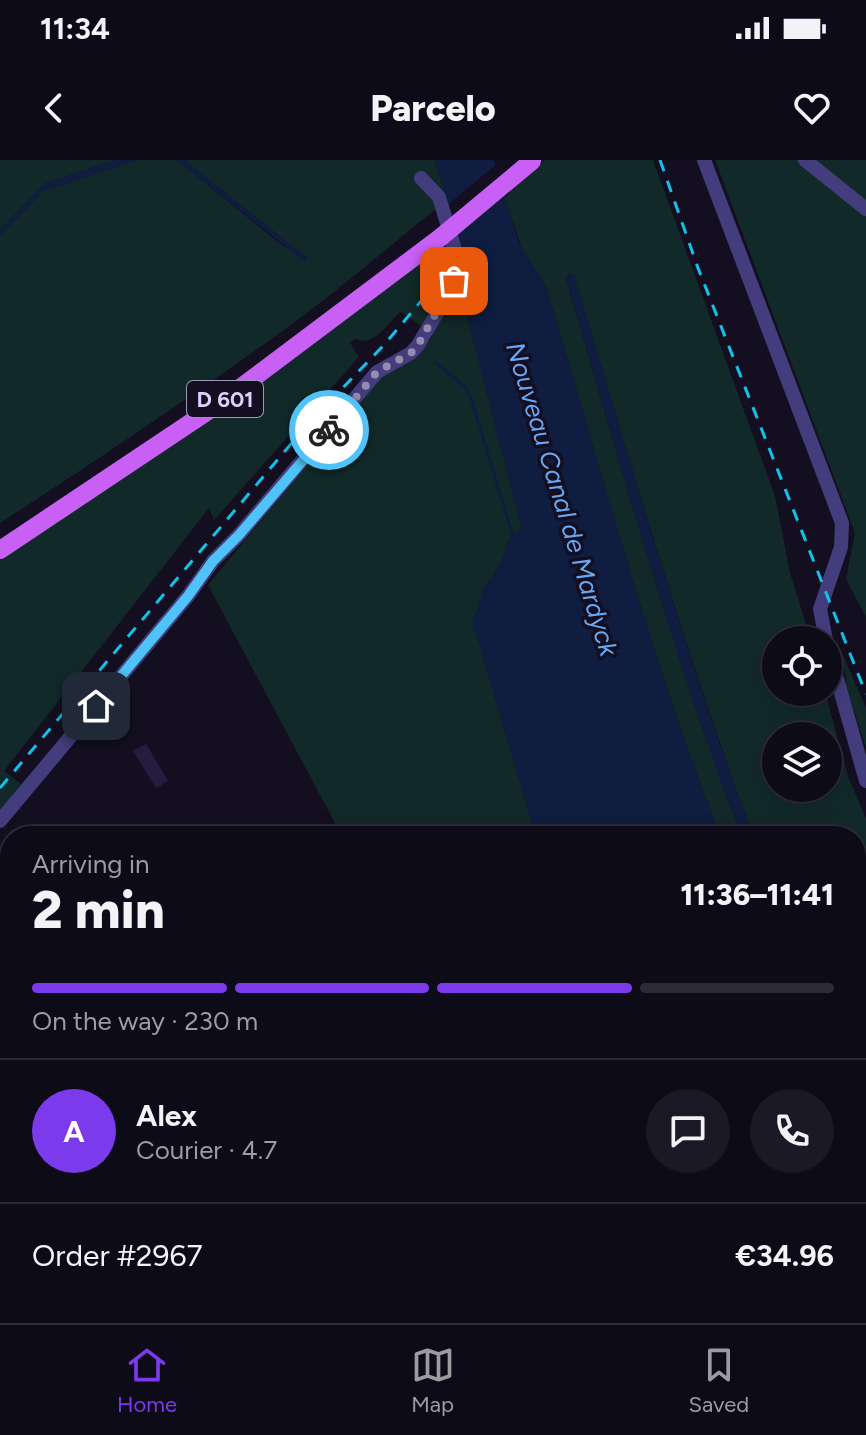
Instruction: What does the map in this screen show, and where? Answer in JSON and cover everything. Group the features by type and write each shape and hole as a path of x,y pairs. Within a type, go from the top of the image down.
{"main road":[{"name":"D 601","path":"0,550 220,403 529,160"},
{"name":"D 601","path":"0,538 127,457 228,387 439,233"}],"street":[{"path":"704,160 842,523 841,547 820,609 823,626"},
{"path":"805,160 866,209"},
{"path":"0,821 176,611 213,561 239,535 371,380 381,369 411,353 418,345 454,281 456,253 441,201 421,178"},
{"path":"842,696 866,781"}],"green space":[{"path":"0,160 115,160 44,184 0,230"},
{"path":"136,160 177,160 283,246 307,258 184,160 435,160 447,200 284,330 0,523 0,236 43,191"},
{"path":"545,160 653,160 775,496 790,573 807,626 762,626 762,706 829,706 833,722 762,722 762,802 842,802 842,754 866,826 749,826 682,628 574,276 566,278 670,628 737,826 716,826 649,631 546,286 522,249 505,198 516,184"},
{"path":"715,160 866,160 866,617 846,579 855,533"},
{"path":"458,235 465,260 464,304 522,529 509,539 501,563 484,588 473,623 533,826 337,826 208,585 381,376 419,354 433,336 401,311 378,335 366,341 355,339 350,343 359,357 214,520 209,508 4,771 21,784 0,812 0,558 182,438"},
{"path":"842,653 866,708 866,748 847,689"}],"water":[{"path":"115,160 136,160 43,191 0,236 0,230 44,184"},
{"path":"177,160 184,160 307,258 305,262"},
{"name":"Nouveau Canal de Mardyck","path":"435,160 494,160 519,243 546,286 649,631 716,826 533,826 473,623 484,587 501,563 509,539 522,529 464,304 465,260"},
{"path":"569,273 574,275 681,627 749,826 737,826 716,767 648,558 566,277"}],"pier":[{"path":"499,162 507,189 453,233 445,207"}],"building":[{"path":"146,744 168,781 156,788 133,751"}],"waterway":[{"path":"435,362 465,387 471,398 514,540"}],"railway":[{"path":"660,160 698,268 866,694"},
{"path":"0,788 307,425 384,345 438,281"}],"way so far":[{"path":"329,430 377,372 411,353 418,345 454,281"}],"route":[{"path":"96,706 188,596 213,561 329,430"}]}
